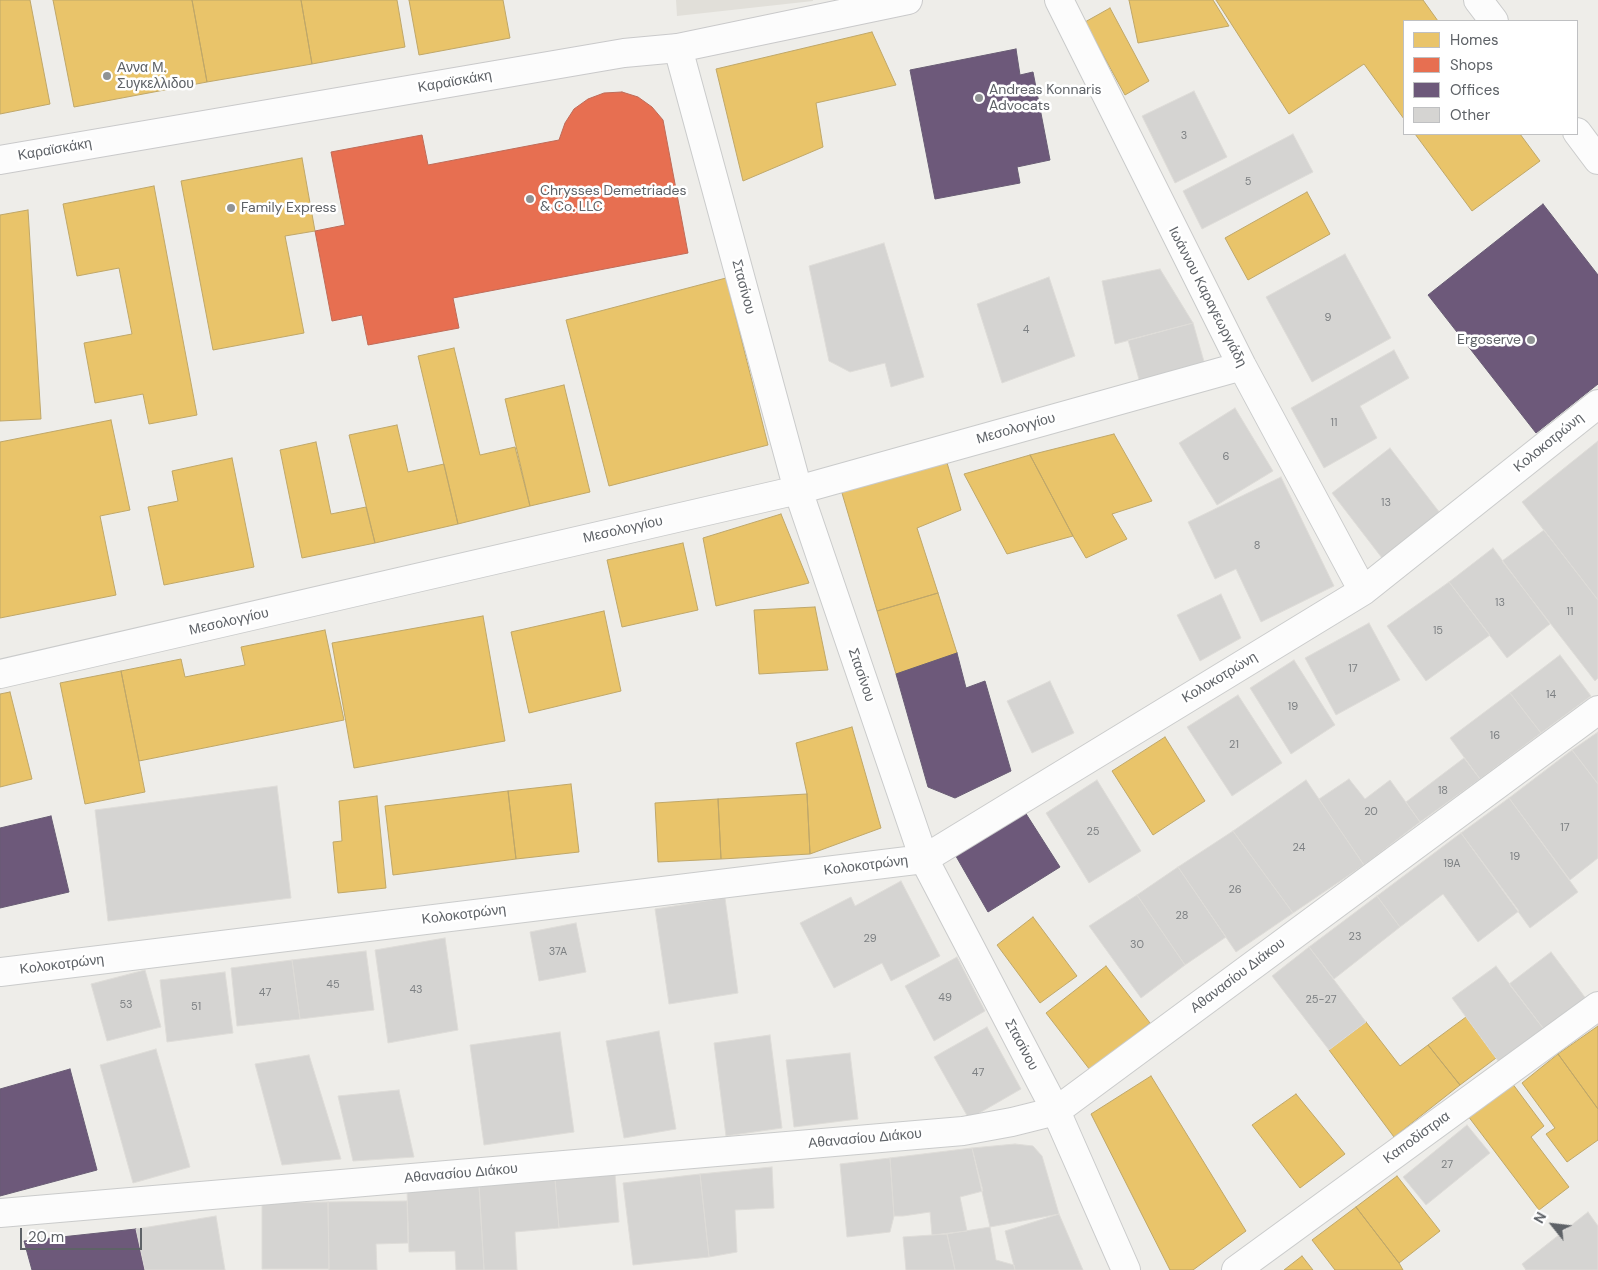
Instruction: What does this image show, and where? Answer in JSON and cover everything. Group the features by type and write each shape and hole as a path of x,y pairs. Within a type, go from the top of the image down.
{"street":[{"name":"Καραϊσκάκη","path":"0,160 624,54 678,48 908,0"},
{"name":"Ιωάννου Καραγεωργιάδη","path":"1058,0 1242,366 1363,591"},
{"path":"1478,0 1493,20"},
{"name":"Στασίνου","path":"678,48 798,490 924,859 1056,1111 1126,1270"},
{"path":"1578,133 1598,160"},
{"name":"Μεσολογγίου","path":"0,674 798,490 1242,366"},
{"name":"Κολοκοτρώνη","path":"0,972 924,859 1363,591 1598,404"},
{"name":"Αθανασίου Διάκου","path":"0,1213 963,1131 1012,1122 1056,1111 1598,710"},
{"name":"Καποδίστρια","path":"1236,1270 1598,1006"}],"shaded area":[{"path":"676,0 813,0 813,1 677,16"}],"building: Homes":[{"path":"0,0 30,0 50,104 0,114"},
{"path":"53,0 192,0 207,82 74,107"},
{"path":"192,0 301,0 312,64 207,82"},
{"path":"301,0 397,0 405,47 312,64"},
{"path":"409,0 503,0 510,38 419,55"},
{"path":"1129,0 1213,0 1229,26 1138,43"},
{"path":"1216,0 1423,0 1437,20 1403,20 1403,118 1364,64 1289,114"},
{"path":"1110,8 1149,81 1125,95 1085,22"},
{"path":"872,32 896,85 816,103 823,147 743,181 716,69"},
{"path":"1416,135 1521,135 1540,161 1472,211"},
{"path":"302,158 315,231 285,236 304,333 213,350 181,181"},
{"path":"154,186 197,415 149,424 143,394 95,403 84,343 132,334 119,268 77,276 63,204"},
{"path":"1307,192 1330,234 1248,280 1225,238"},
{"path":"28,210 41,419 0,421 0,215"},
{"path":"726,278 768,445 609,486 566,320"},
{"path":"454,348 480,455 515,447 530,506 458,524 418,356"},
{"path":"564,385 590,492 530,506 505,399"},
{"path":"111,420 130,510 100,516 116,595 0,618 0,442"},
{"path":"397,425 408,472 444,464 458,524 375,543 349,435"},
{"path":"1114,434 1152,501 1112,514 1127,539 1086,558 1030,455"},
{"path":"316,442 331,514 366,507 375,543 302,558 280,450"},
{"path":"1030,455 1073,536 1007,554 964,474"},
{"path":"945,456 961,510 917,528 938,593 877,611 839,483"},
{"path":"232,458 254,567 164,585 148,507 178,501 172,471"},
{"path":"781,514 809,583 716,606 703,538"},
{"path":"683,543 698,610 622,627 607,560"},
{"path":"938,593 957,653 896,674 877,611"},
{"path":"815,607 828,670 759,674 754,610"},
{"path":"604,611 621,691 529,713 511,632"},
{"path":"483,616 505,741 354,768 332,643"},
{"path":"325,630 344,720 139,761 121,671 181,659 185,677 245,665 241,647"},
{"path":"121,671 145,792 85,804 60,683"},
{"path":"10,692 32,779 0,787 0,694"},
{"path":"852,727 881,828 810,854 807,794 796,743"},
{"path":"1165,737 1205,801 1153,835 1112,771"},
{"path":"571,784 579,852 516,859 508,791"},
{"path":"508,791 516,859 393,875 385,806"},
{"path":"807,794 810,854 721,859 718,799"},
{"path":"377,796 386,888 338,893 333,842 342,841 339,801"},
{"path":"718,799 721,859 658,862 655,803"},
{"path":"1033,917 1077,976 1040,1003 997,945"},
{"path":"1106,966 1150,1023 1090,1070 1046,1013"},
{"path":"1466,1017 1496,1058 1460,1085 1428,1045"},
{"path":"1366,1022 1400,1066 1428,1045 1460,1085 1394,1137 1329,1050"},
{"path":"1598,1026 1598,1109 1558,1054"},
{"path":"1558,1054 1598,1109 1598,1140 1567,1162 1546,1134 1555,1128 1522,1083"},
{"path":"1151,1076 1246,1231 1193,1270 1170,1270 1091,1114"},
{"path":"1512,1083 1544,1126 1531,1137 1569,1187 1539,1210 1468,1116"},
{"path":"1296,1094 1345,1154 1300,1188 1252,1125"},
{"path":"1397,1176 1440,1231 1399,1263 1356,1207"},
{"path":"1356,1207 1403,1270 1335,1270 1312,1240"},
{"path":"1302,1256 1313,1270 1284,1270"}],"building: Shops":[{"path":"622,92 638,97 652,107 663,120 688,253 453,298 459,328 368,345 362,315 332,321 315,231 345,225 331,152 422,135 428,165 559,140 565,123 574,109 588,99 604,93"}],"building: Offices":[{"path":"1016,49 1020,75 1033,72 1050,160 1017,167 1020,183 935,199 910,70"},
{"name":"Ergoserve","path":"1543,204 1598,275 1598,384 1536,433 1428,295"},
{"path":"957,653 966,688 985,681 1011,771 955,798 928,787 896,674"},
{"path":"1023,809 1060,867 988,912 953,851"},
{"path":"51,816 69,892 0,908 0,828"},
{"path":"70,1069 97,1170 0,1196 0,1089"},
{"path":"136,1229 145,1270 32,1270 24,1241"}],"building: Other":[{"path":"1194,91 1227,157 1175,183 1142,116"},
{"path":"1293,134 1313,172 1202,229 1183,191"},
{"path":"884,243 924,377 891,387 885,363 850,372 829,361 809,266"},
{"path":"1345,254 1391,338 1312,382 1266,297"},
{"path":"1160,269 1193,323 1115,344 1102,281"},
{"path":"1049,277 1075,356 1002,383 977,304"},
{"path":"1193,323 1205,365 1140,383 1128,340"},
{"path":"1394,350 1409,378 1360,406 1377,438 1324,468 1291,408"},
{"path":"1235,408 1273,471 1217,505 1179,443"},
{"path":"1598,441 1598,600 1522,502"},
{"path":"1390,448 1440,513 1382,558 1332,493"},
{"path":"1281,477 1334,586 1261,622 1236,569 1215,579 1188,522"},
{"path":"1544,530 1598,600 1598,678 1595,681 1502,561"},
{"path":"1493,548 1550,624 1507,658 1449,582"},
{"path":"1449,582 1490,635 1426,681 1387,626"},
{"path":"1221,594 1241,638 1200,661 1177,615"},
{"path":"1369,623 1400,680 1336,715 1305,658"},
{"path":"1560,655 1591,696 1541,733 1510,693"},
{"path":"1294,660 1335,725 1291,754 1250,688"},
{"path":"1050,681 1074,733 1032,753 1007,701"},
{"path":"1510,693 1541,733 1480,779 1450,738"},
{"path":"1238,695 1282,763 1232,796 1187,727"},
{"path":"1598,732 1598,784 1572,750"},
{"path":"1572,750 1598,784 1598,858 1570,880 1509,798"},
{"path":"1464,758 1480,779 1420,822 1406,802"},
{"path":"1349,779 1365,799 1390,780 1420,822 1364,865 1319,799"},
{"path":"1097,780 1141,851 1089,883 1046,813"},
{"path":"1306,780 1364,865 1293,913 1233,831"},
{"path":"277,786 291,898 108,921 95,810"},
{"path":"1509,798 1578,892 1530,928 1461,833"},
{"path":"1233,831 1293,913 1236,952 1178,867"},
{"path":"1461,833 1519,911 1478,942 1443,894 1400,927 1377,896"},
{"path":"1178,867 1226,937 1185,965 1137,895"},
{"path":"901,881 940,956 891,981 882,963 834,988 800,923 851,897 855,906"},
{"path":"1137,895 1185,965 1141,998 1089,926"},
{"path":"1377,896 1400,927 1334,979 1309,947"},
{"path":"725,898 738,993 669,1004 655,909"},
{"path":"576,923 586,972 539,981 530,932"},
{"path":"445,938 458,1030 388,1043 375,950"},
{"path":"1309,947 1366,1022 1329,1050 1272,976"},
{"path":"366,951 374,1010 300,1019 292,960"},
{"path":"1551,952 1587,1000 1546,1032 1509,984"},
{"path":"957,957 985,1011 934,1041 905,986"},
{"path":"292,960 300,1019 237,1026 231,968"},
{"path":"1496,966 1546,1032 1501,1065 1452,998"},
{"path":"145,970 161,1027 107,1041 91,984"},
{"path":"225,972 233,1033 167,1042 160,980"},
{"path":"987,1027 1021,1089 969,1119 934,1057"},
{"path":"659,1031 676,1129 624,1138 606,1041"},
{"path":"560,1032 574,1132 484,1145 470,1045"},
{"path":"770,1035 782,1128 726,1136 714,1043"},
{"path":"156,1049 190,1167 133,1183 100,1065"},
{"path":"850,1053 858,1119 794,1127 786,1060"},
{"path":"309,1055 341,1159 282,1165 255,1064"},
{"path":"399,1090 414,1157 353,1161 338,1096"},
{"path":"1467,1125 1490,1153 1426,1205 1403,1177"},
{"path":"1015,1144 1033,1146 1042,1156 1059,1214 990,1227 972,1148"},
{"path":"972,1148 983,1191 960,1197 967,1231 932,1235 930,1212 894,1216 890,1158"},
{"path":"890,1158 894,1216 890,1232 847,1237 840,1164"},
{"path":"772,1167 774,1208 735,1210 737,1252 709,1257 700,1174"},
{"path":"615,1174 619,1222 559,1228 555,1179"},
{"path":"700,1174 709,1257 633,1265 623,1183"},
{"path":"555,1179 559,1228 515,1232 517,1270 484,1270 479,1185"},
{"path":"479,1185 484,1270 456,1270 455,1251 409,1252 407,1189"},
{"path":"407,1201 408,1243 376,1244 377,1270 329,1270 328,1202"},
{"path":"328,1202 329,1269 262,1269 262,1203"},
{"path":"1588,1212 1598,1226 1598,1270 1526,1270 1522,1264"},
{"path":"1059,1214 1083,1270 1015,1270 1005,1231"},
{"path":"216,1216 225,1270 145,1270 136,1229"},
{"path":"990,1227 996,1260 1014,1265 1015,1270 955,1270 947,1234"},
{"path":"947,1234 955,1270 906,1270 903,1237"}],"place":[{"name":"Αννα Μ. Συγκελλιδου","path":"107,76"},
{"name":"Andreas Konnaris Advocats","path":"979,98"},
{"name":"Chrysses Demetriades & Co. LLC","path":"530,199"},
{"name":"Family Express","path":"231,208"},
{"name":"Ergoserve","path":"1531,340"}]}
